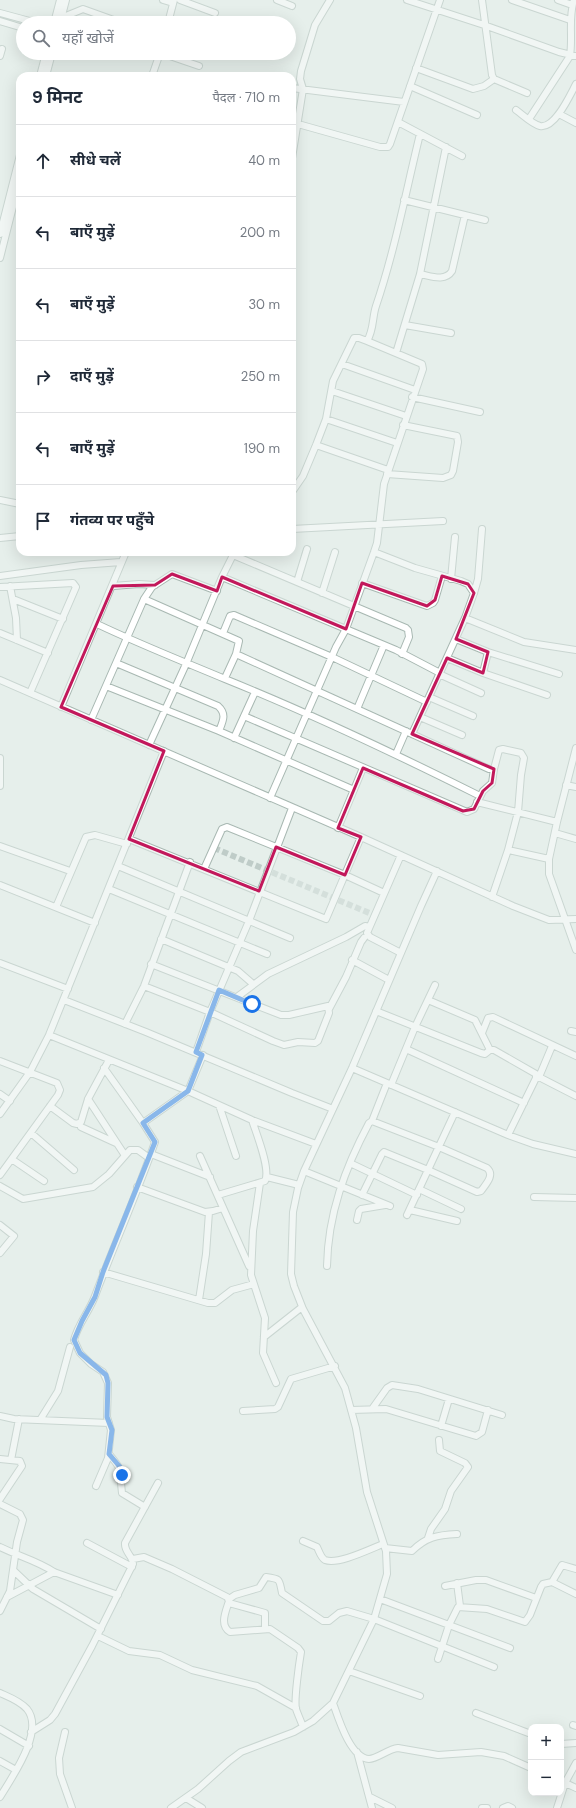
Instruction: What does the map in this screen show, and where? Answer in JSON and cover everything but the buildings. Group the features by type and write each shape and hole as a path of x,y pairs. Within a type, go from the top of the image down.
{"street":[{"path":"58,16 60,0"},
{"path":"60,16 66,0"},
{"path":"163,0 174,2 170,16"},
{"path":"180,0 215,14"},
{"path":"277,0 292,6"},
{"path":"296,134 303,90 300,79 301,71 315,25 330,0"},
{"path":"407,0 573,56"},
{"path":"296,120 385,148 390,144 440,0"},
{"path":"482,0 484,25 494,79 527,93"},
{"path":"512,0 572,24"},
{"path":"529,119 573,56 573,3 558,0"},
{"path":"67,16 83,9 102,16"},
{"path":"0,13 16,17"},
{"path":"0,21 16,26"},
{"path":"0,56 2,49"},
{"path":"41,72 44,60"},
{"path":"47,72 50,60"},
{"path":"153,72 158,60"},
{"path":"181,60 199,66"},
{"path":"416,68 473,89 479,89 494,79"},
{"path":"516,110 538,125 543,126 552,123 559,114 576,84"},
{"path":"410,86 477,115"},
{"path":"296,89 404,102"},
{"path":"559,114 576,123"},
{"path":"398,122 462,156"},
{"path":"367,341 372,331 375,312 386,279 420,134"},
{"path":"396,353 406,325 420,274 446,147"},
{"path":"0,258 16,175"},
{"path":"0,234 16,190"},
{"path":"404,200 485,220"},
{"path":"0,203 10,206"},
{"path":"420,274 440,278 449,275 452,271 464,215"},
{"path":"406,325 451,333"},
{"path":"270,798 306,714 346,629 374,552 377,540 381,498 397,443 423,369 422,364 367,341 354,338 342,364 336,373 326,419 303,476 296,486"},
{"path":"342,364 415,390"},
{"path":"332,391 406,416"},
{"path":"412,397 480,412"},
{"path":"326,419 397,443"},
{"path":"316,445 388,472 443,478 451,475 458,442 457,436 403,425"},
{"path":"0,500 16,503"},
{"path":"296,529 444,521"},
{"path":"396,754 420,717 465,618 478,579 482,529"},
{"path":"0,538 16,536"},
{"path":"451,579 455,537"},
{"path":"297,582 307,549"},
{"path":"322,593 335,552"},
{"path":"374,552 468,584 474,593"},
{"path":"61,707 97,624 124,556"},
{"path":"149,745 186,664 222,577 233,556"},
{"path":"238,556 408,630 409,637 402,654"},
{"path":"0,576 81,565 121,562"},
{"path":"91,720 148,590 168,575 175,574 217,591"},
{"path":"362,584 427,606 435,600 442,576"},
{"path":"222,577 384,645 439,674 481,693"},
{"path":"114,582 155,585"},
{"path":"0,587 73,583 76,587 30,693"},
{"path":"10,586 13,598 17,640"},
{"path":"13,598 63,619"},
{"path":"144,599 240,641 225,678"},
{"path":"223,633 230,616 234,615 428,700 474,716"},
{"path":"465,618 524,642 576,650"},
{"path":"97,624 186,664 225,678 396,754 480,796"},
{"path":"0,634 48,653"},
{"path":"456,639 488,652 559,674"},
{"path":"357,709 384,645"},
{"path":"483,674 488,652"},
{"path":"236,654 489,769 494,768"},
{"path":"447,658 483,674 547,695"},
{"path":"116,663 218,706 223,711 225,716 219,731"},
{"path":"0,680 361,837 492,897 549,920 576,918"},
{"path":"106,686 219,731 354,790"},
{"path":"234,738 255,692"},
{"path":"244,716 296,737 463,811 470,812 474,809 480,796 492,783 499,750 503,749 518,752 523,755 518,812 508,850 492,897"},
{"path":"420,717 462,735"},
{"path":"576,748 549,859 550,879 576,950"},
{"path":"0,1114 30,1072 50,1035 164,751"},
{"path":"0,758 0,786"},
{"path":"338,828 363,768"},
{"path":"566,785 576,787"},
{"path":"477,802 557,822"},
{"path":"196,1052 210,1012 249,921 292,808"},
{"path":"204,869 224,827 345,875 384,893"},
{"path":"555,833 576,839"},
{"path":"56,907 70,871 86,837 94,835 128,842 190,862 326,919 361,837"},
{"path":"0,846 70,871"},
{"path":"508,850 549,859"},
{"path":"401,855 367,933 370,937 401,953"},
{"path":"125,1024 144,986 190,862"},
{"path":"118,866 290,938"},
{"path":"171,1808 186,1798 241,1752 294,1732 313,1721 333,1703 374,1619 380,1599 387,1574 388,1563 367,1492 363,1462 345,1388 335,1366 302,1307 294,1286 290,1263 293,1212 299,1185 304,1171 352,1068 437,871"},
{"path":"0,885 95,923"},
{"path":"109,889 171,913 267,954"},
{"path":"237,998 253,984 268,974 346,937 365,926 369,927"},
{"path":"144,986 210,1012 272,1041 284,1045 303,1042 311,1044 318,1041 329,1009 346,977 360,942 364,938"},
{"path":"161,939 242,973 253,984"},
{"path":"352,960 389,980"},
{"path":"0,963 68,989"},
{"path":"152,964 281,1015 289,1015 328,1006 329,1009"},
{"path":"327,1266 328,1238 340,1186 359,1142 372,1121 435,985"},
{"path":"64,1000 333,1108"},
{"path":"428,1000 469,1017 478,1024 490,1050"},
{"path":"376,1011 481,1053 485,1054 490,1050 494,1050 576,1096"},
{"path":"482,1033 488,1018 492,1017 576,1056"},
{"path":"50,1035 188,1091 252,1120 316,1144"},
{"path":"508,1135 552,1046"},
{"path":"406,1049 524,1103"},
{"path":"143,1123 188,1091 202,1055"},
{"path":"50,1106 62,1116 74,1123 78,1124 81,1122 88,1099 109,1060"},
{"path":"0,1061 56,1083 59,1087 58,1095 13,1160 0,1176"},
{"path":"96,1486 109,1454 112,1430 107,1417 108,1383 106,1375 80,1353 74,1340 82,1321 91,1306 103,1272 150,1156 154,1140 104,1068"},
{"path":"352,1068 508,1135 533,1144 576,1154"},
{"path":"0,1094 10,1101"},
{"path":"88,1099 124,1154"},
{"path":"219,1105 236,1156"},
{"path":"455,1112 409,1212 457,1221"},
{"path":"252,1120 266,1166 267,1178"},
{"path":"362,1195 384,1152 477,1192 482,1192 491,1175 487,1168 439,1147 372,1121"},
{"path":"81,1126 118,1144"},
{"path":"31,1133 74,1170"},
{"path":"0,1186 23,1199 86,1189 97,1185 124,1154 134,1149 210,1177"},
{"path":"200,1156 250,1267 264,1318 263,1353 276,1383"},
{"path":"13,1160 44,1181"},
{"path":"350,1163 372,1174 461,1209"},
{"path":"304,1171 388,1205 361,1210 359,1211 357,1220"},
{"path":"218,1195 260,1183 265,1181 267,1178"},
{"path":"267,1178 299,1185"},
{"path":"250,1267 253,1231 260,1183"},
{"path":"137,1187 209,1212 223,1208"},
{"path":"534,1197 576,1198"},
{"path":"199,1300 206,1254 209,1212"},
{"path":"0,1225 14,1236 0,1253"},
{"path":"103,1272 199,1300 215,1303 232,1290 254,1284"},
{"path":"264,1337 302,1307"},
{"path":"40,1420 58,1390 70,1347"},
{"path":"242,1411 275,1409 278,1407 291,1380 335,1366"},
{"path":"372,1408 387,1388 392,1385 418,1389 502,1415"},
{"path":"442,1426 449,1399"},
{"path":"351,1410 372,1408 386,1409 478,1436 482,1432 488,1410"},
{"path":"0,1416 19,1419 109,1423"},
{"path":"10,1460 19,1419"},
{"path":"428,1538 431,1529 445,1509 451,1491 468,1467 467,1465 440,1451 439,1440"},
{"path":"109,1454 120,1467 122,1475 122,1493 145,1508"},
{"path":"0,1459 20,1461 22,1466 0,1499"},
{"path":"31,1732 50,1720 55,1714 98,1636 132,1567 133,1559 127,1551 125,1543 158,1484"},
{"path":"0,1504 20,1514 23,1516 24,1520 17,1542 14,1571 7,1597 0,1611"},
{"path":"303,1541 317,1547 322,1558 327,1560 339,1560 384,1546 412,1551 421,1542 428,1538 457,1534"},
{"path":"87,1543 132,1567"},
{"path":"0,1547 16,1555 45,1565 54,1572 118,1595"},
{"path":"133,1559 144,1557 184,1575 229,1601 265,1613 265,1629"},
{"path":"552,1582 562,1566 576,1568"},
{"path":"14,1571 29,1585 101,1629"},
{"path":"7,1597 54,1572"},
{"path":"303,1727 296,1708 299,1677 298,1663 300,1652 298,1648 274,1631 265,1629 234,1633 226,1630 224,1618 229,1601 235,1595 259,1588 266,1577 278,1579 280,1581 282,1593 323,1621 329,1621 339,1613 347,1611 374,1619 494,1667"},
{"path":"446,1586 476,1580 486,1580 536,1598"},
{"path":"438,1659 456,1608 460,1606 487,1608 525,1622 530,1616 536,1598 544,1584 552,1582 576,1594"},
{"path":"457,1583 460,1606"},
{"path":"380,1599 510,1648"},
{"path":"98,1636 128,1651 160,1655 192,1670 257,1686 296,1708"},
{"path":"349,1671 420,1696"},
{"path":"0,1693 21,1703 26,1708 32,1719 28,1746 16,1770 1,1794"},
{"path":"333,1703 345,1737 357,1752 369,1759 392,1748 438,1755 481,1752 504,1756 528,1767"},
{"path":"476,1713 528,1733"},
{"path":"0,1729 28,1746"},
{"path":"65,1732 59,1758 60,1774 72,1808"},
{"path":"564,1744 576,1743"},
{"path":"357,1752 372,1808"},
{"path":"0,1761 16,1770"},
{"path":"564,1781 576,1763"},
{"path":"564,1782 576,1788"},
{"path":"557,1808 560,1796"},
{"path":"370,1797 392,1808"},
{"path":"186,1798 202,1808"},
{"path":"503,1808 508,1806 512,1808"},
{"path":"482,1808 487,1808"}],"highlighted area":[{"path":"172,574 217,591 222,577 346,629 362,583 427,606 435,600 442,576 468,584 474,593 456,639 488,652 483,673 447,658 412,734 494,769 492,783 483,791 474,809 463,811 363,768 338,828 361,837 345,875 276,847 259,891 129,839 164,751 61,707 113,586 155,585"}],"tunnel":[{"path":"214,848 374,915"}],"route":[{"path":"122,1475 120,1467 109,1454 112,1430 107,1417 108,1383 106,1375 91,1364 80,1353 75,1346 75,1335 95,1297 103,1272 155,1142 143,1123 188,1091 202,1055 196,1052 219,990 252,1004"}]}
